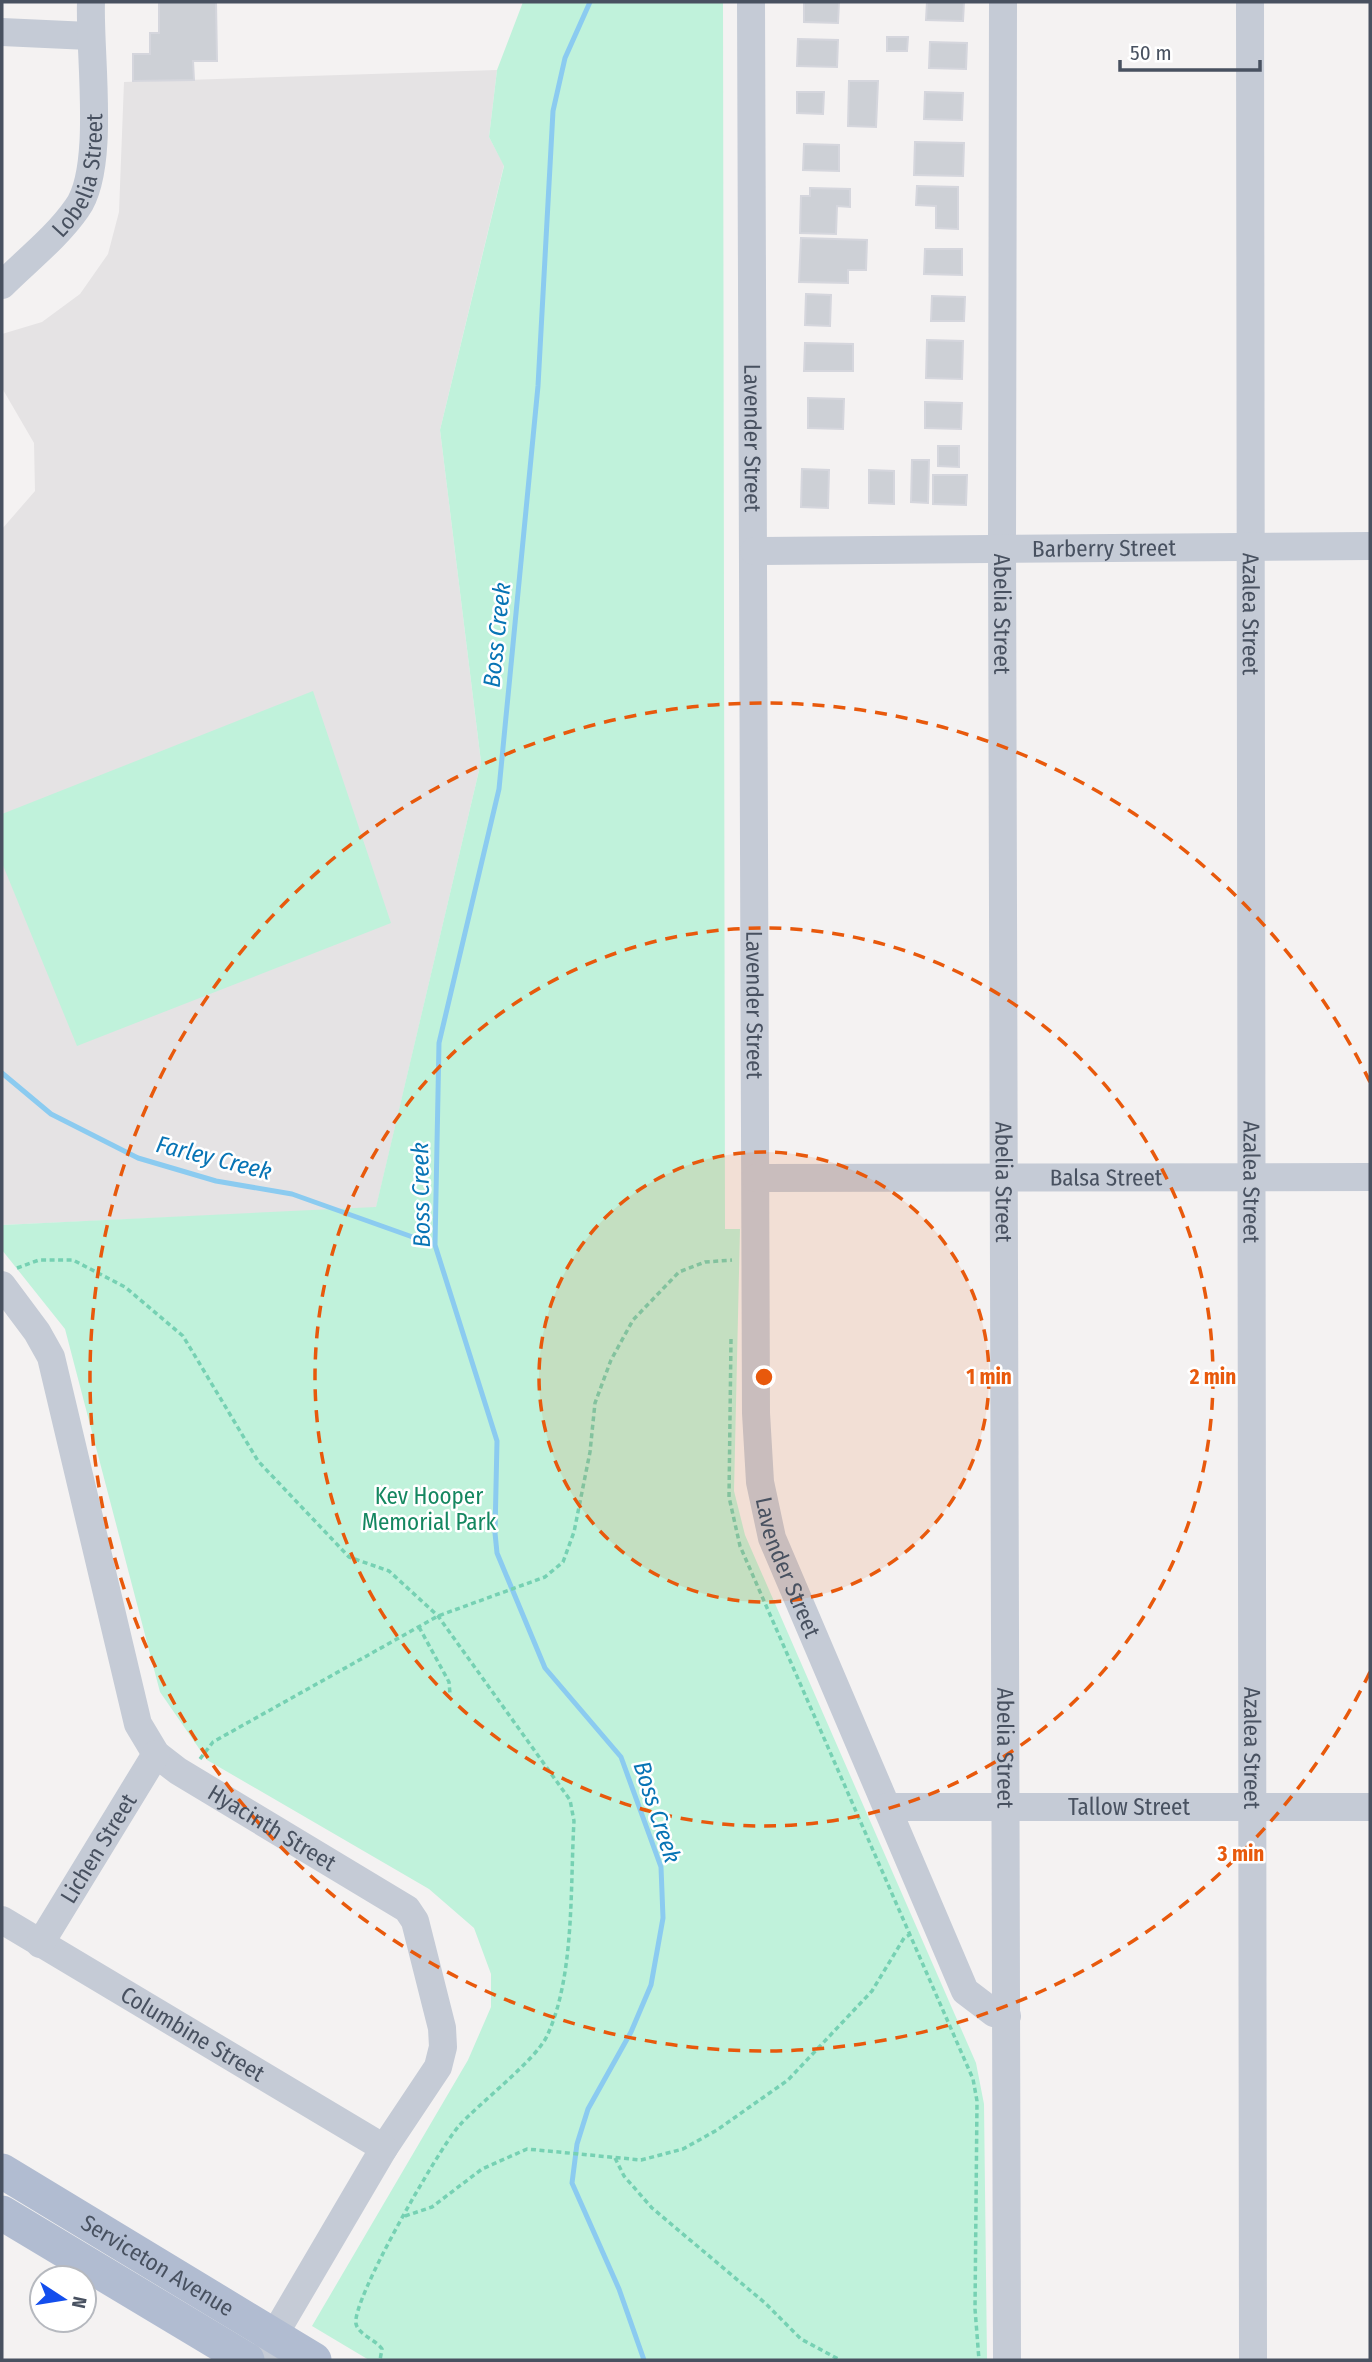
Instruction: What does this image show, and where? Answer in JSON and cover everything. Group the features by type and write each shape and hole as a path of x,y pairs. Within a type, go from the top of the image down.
{"main road":[{"name":"Serviceton Avenue","path":"2,2171 172,2271 268,2349 314,2360"},
{"name":"Serviceton Avenue","path":"2,2213 247,2360"}],"street":[{"name":"Lobelia Street","path":"2,285 77,209 89,187 94,95 89,36 90,2"},
{"name":"Lavender Street","path":"751,2 756,1413 760,1482 772,1538 965,1991 994,2013 1007,2016"},
{"name":"Abelia Street","path":"1003,2 1007,2360"},
{"name":"Azalea Street","path":"1250,2 1253,2360"},
{"path":"2,32 89,36"},
{"name":"Barberry Street","path":"754,551 1370,546"},
{"name":"Balsa Street","path":"756,1178 1370,1177"},
{"name":"Hyacinth Street","path":"8,1277 51,1357 138,1724 156,1754 187,1776 396,1900 415,1921 442,2028 443,2047 438,2067 384,2148 268,2349"},
{"name":"Lichen Street","path":"40,1944 156,1754"},
{"name":"Tallow Street","path":"887,1807 1370,1807"},
{"name":"Columbine Street","path":"2,1920 384,2148"},
{"path":"955,1969 979,1977 1007,1978"}],"path":[{"path":"187,1776 213,1742 438,1616 545,1577 563,1562 570,1548 590,1452 595,1403 611,1360 633,1320 679,1272 705,1262 732,1260 733,1247"},
{"path":"8,1277 39,1260 73,1260 125,1287 183,1336 258,1461 349,1557 389,1571 438,1616 570,1800 574,1821 564,1994 546,2039 456,2129 403,2217 363,2292 357,2312 358,2328 382,2349 380,2360"},
{"path":"731,1328 729,1497 740,1546 965,2056 977,2101 975,2309 979,2360"},
{"path":"419,1627 449,1682 450,1694"},
{"path":"403,2217 432,2207 482,2169 504,2157 527,2150 598,2154 641,2160 683,2149 726,2124 788,2080 872,1991 904,1938 911,1934"},
{"path":"615,2158 624,2176 652,2208 765,2303 802,2339 840,2360"}],"shaded area":[{"path":"497,70 489,137 504,165 440,430 481,762 376,1208 2,1225 2,529 35,491 34,443 2,388 2,334 42,322 80,294 108,254 119,212 124,82"}],"green space":[{"name":"Kev Hooper Memorial Park","path":"523,2 723,2 725,1229 740,1229 734,1491 745,1535 976,2063 984,2104 987,2360 369,2360 312,2326 468,2060 491,2007 491,1974 474,1928 429,1889 207,1760 160,1692 65,1329 2,1250 2,1225 376,1207 481,762 440,430 504,166 489,137 497,70"},
{"path":"313,691 391,923 77,1046 2,863 2,814"}],"building":[{"path":"159,2 216,2 217,61 193,61 194,80 133,81 133,54 150,54 150,33 159,33"},
{"path":"804,2 839,2 838,23 804,22"},
{"path":"927,2 964,2 963,21 926,20"},
{"path":"887,37 908,37 907,51 887,51"},
{"path":"798,39 838,40 837,67 797,66"},
{"path":"930,42 967,43 966,69 929,68"},
{"path":"849,81 878,81 876,127 848,126"},
{"path":"797,92 824,92 823,114 797,113"},
{"path":"925,92 963,93 962,120 924,119"},
{"path":"915,142 964,143 963,176 914,175"},
{"path":"804,144 839,145 839,171 803,170"},
{"path":"917,186 958,187 958,229 936,228 936,206 916,205"},
{"path":"810,188 850,189 850,207 837,206 836,234 800,233 801,196 810,196"},
{"path":"801,238 867,240 866,270 848,270 848,283 799,282"},
{"path":"925,249 962,249 962,275 924,274"},
{"path":"806,294 831,295 830,326 805,325"},
{"path":"932,296 965,297 964,321 931,321"},
{"path":"927,340 963,341 962,379 926,378"},
{"path":"805,343 853,344 853,371 804,371"},
{"path":"808,398 844,399 843,429 808,428"},
{"path":"925,402 962,403 961,429 925,428"},
{"path":"938,446 959,446 959,467 938,466"},
{"path":"912,460 929,460 928,503 911,502"},
{"path":"802,469 829,470 828,508 801,507"},
{"path":"869,470 894,471 894,504 869,503"},
{"path":"933,475 967,475 966,505 933,504"}],"waterway":[{"name":"Boss Creek","path":"590,2 565,58 553,111 538,386 499,789 439,1043 435,1245 497,1441 497,1553 545,1668 621,1757 661,1867 663,1918 651,1985 631,2032 588,2109 577,2144 572,2183 619,2289 644,2360"},
{"name":"Farley Creek","path":"2,1073 51,1114 138,1158 216,1181 292,1194 435,1245"}]}
